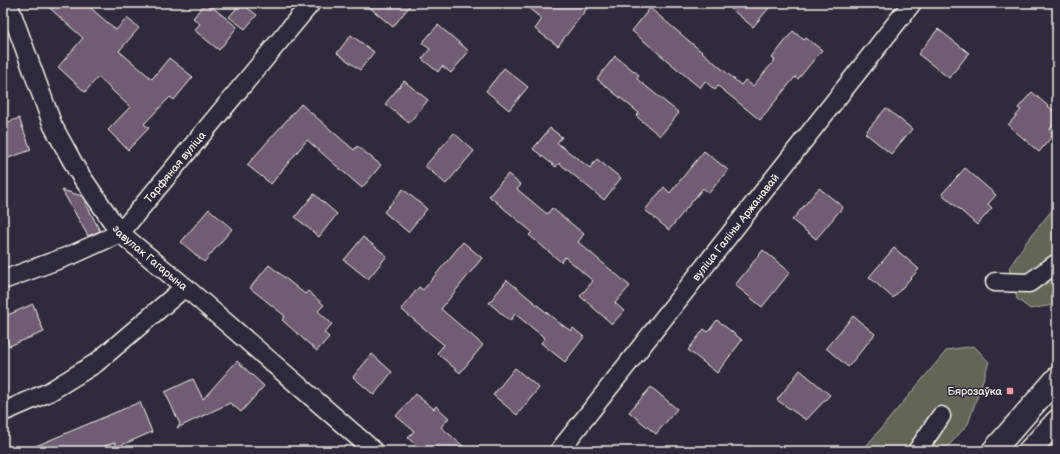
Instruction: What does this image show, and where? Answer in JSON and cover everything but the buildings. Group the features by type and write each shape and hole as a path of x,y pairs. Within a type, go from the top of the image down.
{"main road":[{"path":"993,451 1057,378"},
{"path":"1028,451 1057,421"}],"street":[{"name":"завулак Гагарына","path":"8,3 53,126 77,170 120,234 185,287 374,451"},
{"name":"Тарфяная вуліца","path":"3,280 74,254 120,234 311,3"},
{"name":"вуліца Галіны Аржанавай","path":"559,451 912,3"},
{"path":"995,282 1029,283 1057,263"},
{"path":"3,412 49,392 96,363 185,287"},
{"path":"917,451 941,416"}],"green space":[{"path":"1057,204 1057,302 1053,305 1030,309 1017,299 1009,268 1027,241"},
{"path":"974,346 989,362 968,424 944,451 862,451 947,350"}],"place":[{"name":"Бярозаўка","path":"1010,391"}]}
